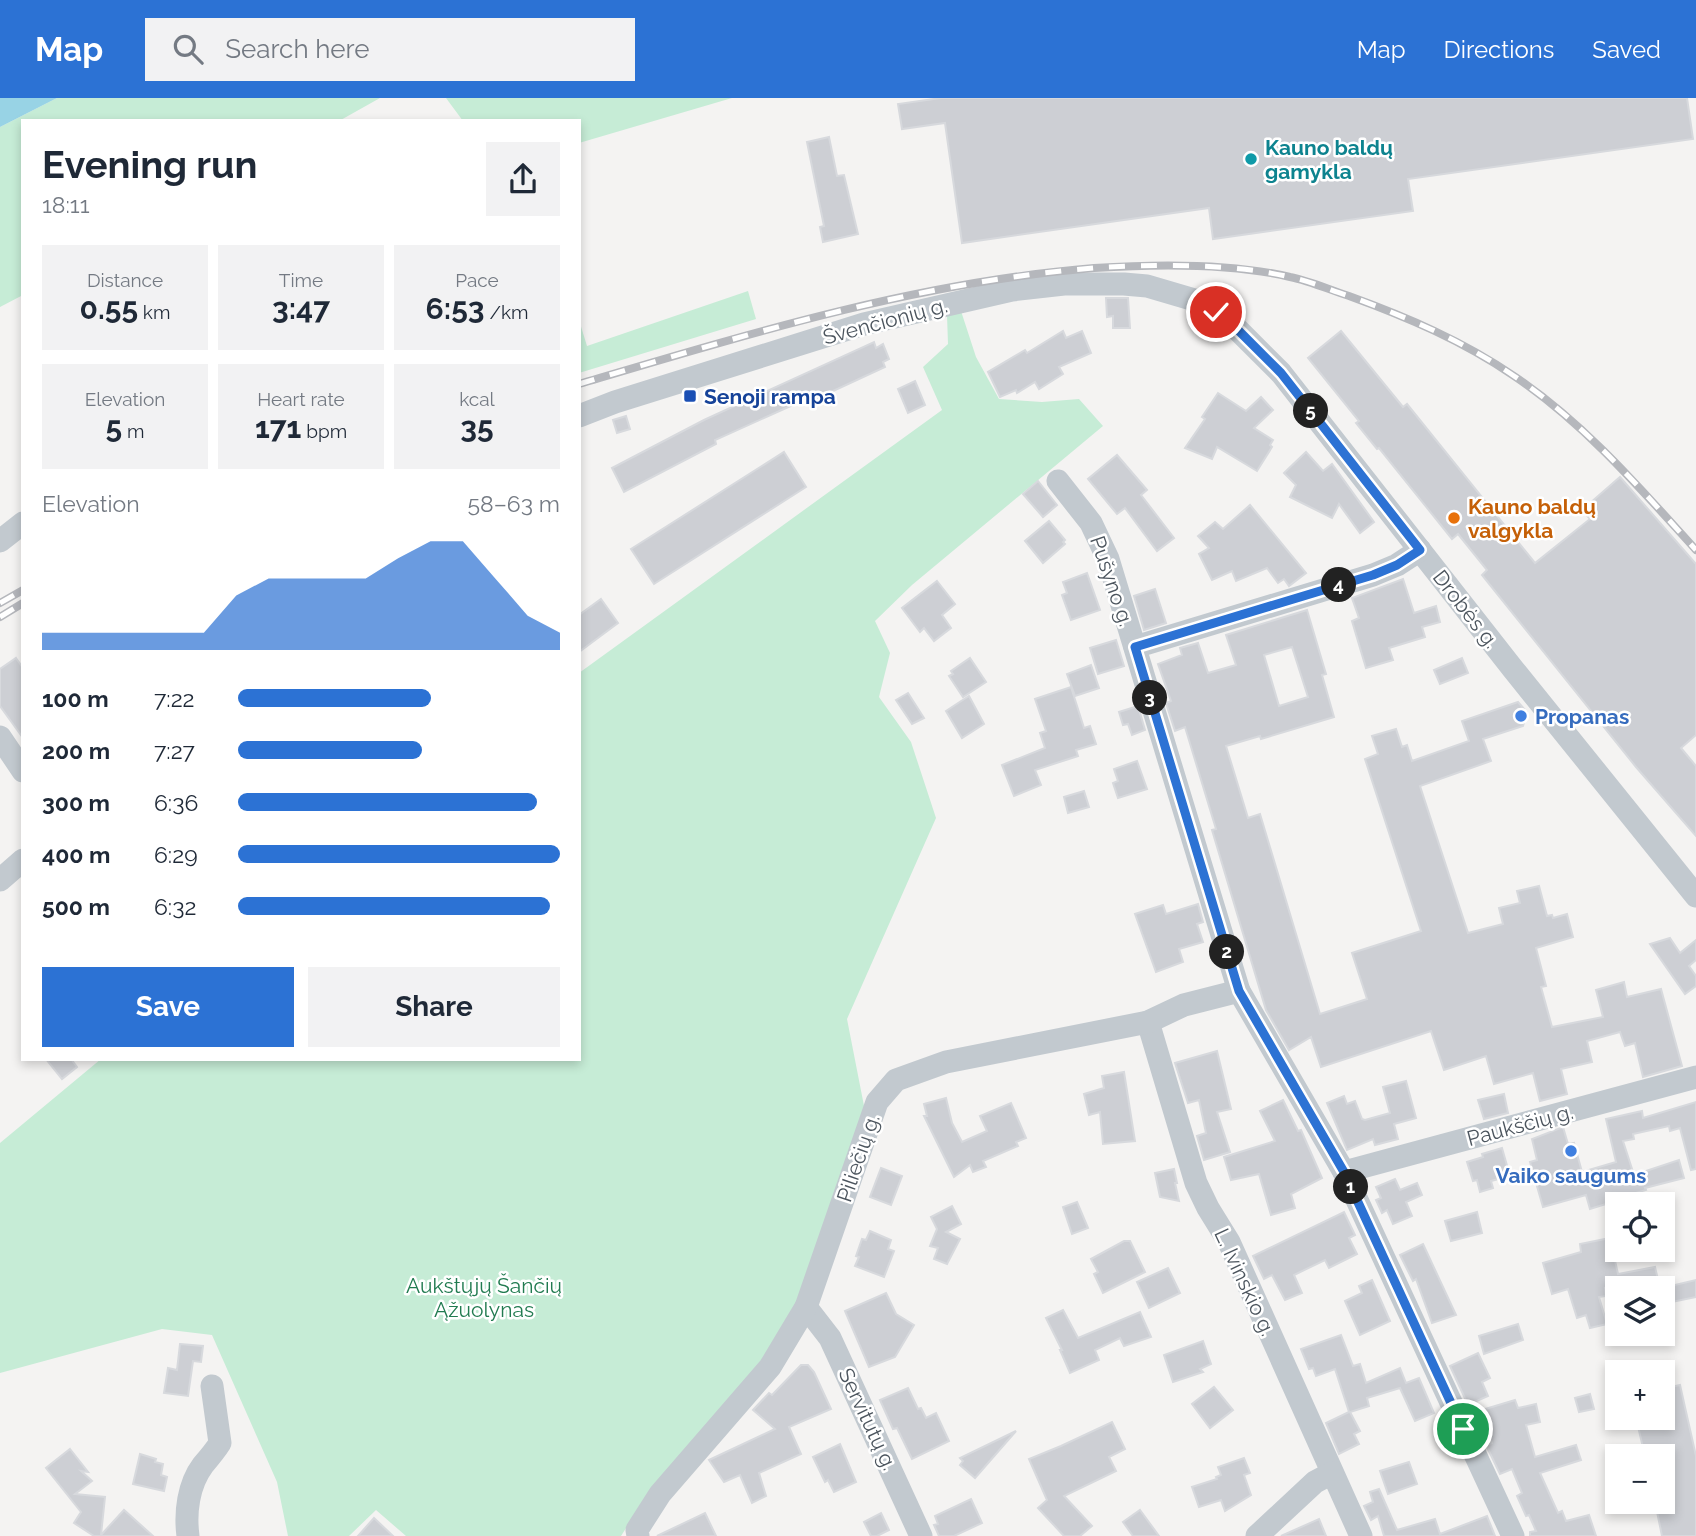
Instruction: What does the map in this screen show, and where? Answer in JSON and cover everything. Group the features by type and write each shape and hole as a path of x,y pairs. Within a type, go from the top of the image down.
{"street":[{"name":"Švenčionių g.","path":"581,415 615,402 864,324 1012,290 1065,284 1124,284 1147,286 1198,301"},
{"name":"Drobės g.","path":"1198,301 1236,328 1281,373 1696,896"},
{"name":"Pušyno g.","path":"1058,481 1098,533 1239,991 1344,1172 1513,1536"},
{"path":"0,541 21,525"},
{"path":"1135,647 1373,575 1404,561 1420,550"},
{"path":"0,737 21,768"},
{"path":"0,880 21,862"},
{"name":"Piliečių g.","path":"638,1536 637,1530 660,1494 770,1367 806,1307 877,1102 896,1080 946,1062 1148,1022 1184,1005 1239,991"},
{"name":"L. Ivinskio g.","path":"1148,1022 1196,1183 1229,1242 1361,1536"},
{"name":"Paukščių g.","path":"1344,1172 1696,1077"},
{"name":"Servitutų g.","path":"806,1307 830,1338 921,1536"},
{"path":"188,1536 186,1520 190,1494 201,1467 220,1443 212,1386"},
{"path":"1257,1536 1315,1482 1332,1474"}],"green space":[{"path":"57,98 380,98 343,119 21,119 21,296 0,307 0,127"},
{"path":"446,98 732,98 581,142 581,119 462,119"},
{"path":"748,291 756,319 581,372 581,326 587,346"},
{"name":"Aukštųjų Šančių Ąžuolynas","path":"961,311 976,357 999,399 1042,402 1079,399 1103,426 912,585 875,621 890,653 879,697 911,742 936,818 847,1019 865,1111 798,1299 763,1359 644,1500 621,1536 406,1536 376,1510 349,1536 288,1536 277,1482 212,1335 162,1329 0,1373 0,1143 99,1061 581,1061 581,672 942,410 923,367 948,344 947,315"}],"water":[{"path":"0,98 57,98 0,127"}],"building":[{"name":"Kauno baldų gamykla","path":"941,98 1687,98 1693,139 1408,179 1413,211 1213,239 1209,208 962,243 945,123 902,129 898,104"},
{"path":"829,137 837,176 844,175 858,234 823,242 820,227 824,226 807,142"},
{"path":"1106,298 1128,298 1130,328 1113,328 1113,316 1107,317"},
{"path":"1063,331 1066,338 1082,331 1091,353 1059,367 1063,374 1039,389 1035,382 1017,393 1016,390 1000,397 988,372"},
{"path":"1341,331 1403,407 1407,404 1535,563 1590,519 1582,510 1620,477 1696,564 1696,735 1681,748 1696,766 1696,836 1636,767 1482,575 1487,570 1458,534 1452,539 1356,423 1359,421 1308,358"},
{"path":"874,342 876,348 883,344 889,359 883,362 885,367 805,404 804,400 715,440 716,444 624,492 612,468 704,420"},
{"path":"915,381 925,405 908,413 898,389"},
{"path":"1218,393 1246,411 1261,397 1273,410 1254,428 1273,440 1270,445 1272,447 1257,471 1217,447 1212,459 1185,448 1205,419 1202,417"},
{"path":"626,416 630,429 617,433 613,420"},
{"path":"784,452 806,487 654,584 631,549"},
{"path":"1306,452 1323,471 1332,464 1374,522 1360,533 1339,504 1332,518 1290,497 1296,485 1284,473"},
{"path":"1117,455 1147,490 1141,495 1174,538 1157,551 1125,508 1117,514 1088,479"},
{"path":"1038,481 1057,505 1043,517 1023,494"},
{"path":"1250,505 1306,573 1289,586 1284,579 1278,583 1267,568 1236,581 1232,571 1212,580 1199,554 1209,548 1198,536 1215,522 1223,529"},
{"path":"1049,521 1065,540 1065,544 1043,563 1025,541"},
{"path":"1087,573 1100,610 1071,620 1062,595 1067,593 1063,582"},
{"path":"1403,579 1414,613 1436,606 1440,622 1422,627 1425,637 1389,648 1393,660 1366,668 1352,621 1359,618 1352,598"},
{"path":"937,581 955,604 942,615 951,628 934,641 924,628 920,632 902,608"},
{"path":"1155,589 1166,623 1144,630 1134,596"},
{"path":"601,599 618,623 581,651 581,614"},
{"path":"1307,610 1326,674 1322,675 1334,717 1261,739 1260,736 1226,746 1248,818 1260,814 1320,1014 1367,999 1352,953 1421,931 1365,759 1378,754 1372,736 1396,729 1402,747 1407,745 1412,761 1469,741 1462,721 1518,702 1527,712 1523,726 1483,739 1491,761 1420,786 1468,933 1503,924 1499,908 1520,903 1517,891 1539,886 1547,916 1552,915 1553,918 1567,914 1573,937 1536,948 1546,986 1541,987 1552,1027 1603,1017 1596,990 1624,982 1627,997 1661,989 1682,1066 1643,1077 1635,1043 1625,1046 1620,1032 1587,1041 1592,1062 1561,1069 1567,1094 1540,1101 1533,1073 1494,1084 1486,1056 1444,1070 1431,1031 1321,1067 1311,1037 1289,1050 1266,1010 1212,830 1216,829 1185,727 1175,731 1166,703 1171,701 1158,664 1182,655 1180,648 1198,643 1208,673 1236,665 1226,635","holes":["1292,647 1308,697 1279,706 1264,655"]},
{"path":"1116,640 1124,666 1098,674 1090,648"},
{"path":"16,658 21,665 21,735 0,706 0,669"},
{"path":"970,658 986,682 963,697 949,676 953,674 951,671"},
{"path":"1462,658 1468,673 1440,684 1434,670"},
{"path":"1091,665 1099,688 1075,696 1067,674"},
{"path":"1071,687 1084,728 1090,726 1096,744 1076,750 1078,756 1035,770 1041,785 1014,796 1002,765 1045,748 1040,733 1046,731 1035,699"},
{"path":"908,693 924,718 912,724 896,700"},
{"path":"969,696 984,724 962,738 946,711"},
{"path":"1138,706 1145,730 1132,735 1128,724 1123,725 1119,712"},
{"path":"1137,761 1147,789 1118,798 1113,783 1118,781 1114,769"},
{"path":"1084,791 1089,807 1068,813 1064,797"},
{"path":"1198,904 1203,922 1197,924 1203,942 1179,949 1183,962 1156,972 1135,914 1163,905 1166,914"},
{"path":"1670,938 1680,953 1696,940 1696,960 1689,966 1696,976 1696,986 1685,994 1650,944"},
{"path":"1217,1051 1231,1109 1217,1112 1230,1152 1204,1160 1197,1136 1206,1133 1199,1100 1188,1103 1175,1063"},
{"path":"48,1061 72,1061 77,1067 62,1079"},
{"path":"1124,1072 1135,1141 1103,1144 1100,1112 1089,1115 1084,1094 1104,1088 1102,1076"},
{"path":"1406,1081 1416,1118 1394,1124 1398,1139 1375,1145 1373,1139 1347,1150 1327,1103 1344,1096 1347,1104 1355,1101 1362,1119 1365,1120 1390,1113 1383,1087"},
{"path":"1504,1094 1508,1113 1484,1119 1478,1100"},
{"path":"946,1098 952,1123 962,1142 987,1131 980,1116 1011,1103 1026,1138 1016,1142 1018,1146 983,1161 986,1167 973,1172 970,1165 954,1177 924,1116 927,1116 924,1104"},
{"path":"1283,1100 1298,1131 1301,1130 1322,1178 1291,1194 1295,1208 1271,1215 1259,1174 1231,1180 1224,1157 1275,1141 1260,1111"},
{"path":"1696,1102 1696,1169 1691,1170 1680,1128 1670,1131 1669,1126 1633,1134 1634,1139 1623,1141 1634,1175 1679,1160 1684,1178 1645,1188 1646,1190 1639,1192 1605,1192 1605,1204 1590,1209 1586,1195 1543,1207 1530,1162 1537,1160 1532,1139 1563,1127 1568,1144 1574,1143 1582,1172 1616,1162 1606,1119 1642,1111 1643,1118"},
{"path":"1502,1148 1510,1176 1491,1181 1493,1188 1480,1192 1467,1162"},
{"path":"881,1168 902,1176 891,1205 870,1197"},
{"path":"1174,1169 1179,1201 1160,1197 1155,1173"},
{"path":"1395,1179 1400,1190 1417,1183 1422,1195 1406,1202 1412,1216 1393,1224 1387,1210 1382,1213 1376,1200 1381,1198 1376,1187"},
{"path":"1077,1202 1088,1228 1072,1234 1063,1207"},
{"path":"952,1206 961,1224 946,1232 960,1239 947,1264 934,1259 938,1248 930,1246 937,1229 931,1217"},
{"path":"1344,1212 1355,1235 1349,1238 1357,1254 1329,1268 1325,1260 1294,1275 1302,1293 1285,1300 1272,1275 1264,1279 1253,1256"},
{"path":"1477,1212 1482,1233 1451,1241 1445,1221"},
{"path":"870,1231 891,1240 888,1249 894,1251 884,1277 855,1266 862,1239 866,1240"},
{"path":"1605,1239 1605,1262 1615,1262 1618,1274 1655,1267 1657,1276 1605,1276 1605,1296 1599,1297 1605,1324 1590,1328 1586,1315 1577,1318 1568,1289 1552,1294 1543,1263 1581,1252 1580,1244"},
{"path":"1124,1241 1130,1241 1145,1272 1103,1293 1094,1274 1098,1272 1091,1259"},
{"path":"1423,1244 1456,1315 1432,1323 1416,1279 1413,1281 1400,1255"},
{"path":"1168,1268 1180,1293 1149,1308 1137,1282"},
{"path":"1372,1280 1390,1321 1360,1335 1345,1301 1362,1293 1359,1286"},
{"path":"1696,1280 1696,1297 1675,1301 1675,1285"},
{"path":"886,1293 896,1314 914,1325 895,1357 869,1367 845,1311"},
{"path":"1063,1310 1078,1338 1140,1312 1151,1337 1124,1346 1120,1338 1095,1350 1099,1360 1070,1373 1046,1318"},
{"path":"1518,1324 1523,1340 1484,1354 1479,1336"},
{"path":"1341,1335 1353,1366 1360,1364 1366,1383 1400,1368 1406,1383 1419,1378 1434,1413 1415,1421 1400,1388 1367,1398 1369,1406 1350,1412 1360,1431 1354,1434 1359,1444 1339,1454 1326,1423 1349,1412 1335,1369 1316,1376 1313,1368 1309,1369 1301,1349"},
{"path":"1203,1341 1211,1364 1200,1369 1203,1372 1173,1382 1164,1355"},
{"path":"180,1344 203,1346 201,1362 193,1361 188,1396 164,1393 168,1368 177,1370"},
{"path":"1478,1353 1490,1378 1482,1382 1488,1396 1468,1405 1450,1366"},
{"path":"801,1365 808,1365 814,1372 831,1409 789,1427 801,1454 759,1473 766,1496 752,1503 740,1475 724,1482 709,1460 775,1429 753,1410"},
{"path":"1680,1385 1696,1456 1696,1536 1662,1536 1657,1514 1675,1514 1675,1444 1642,1444 1639,1430 1675,1430 1675,1386"},
{"path":"1214,1387 1233,1410 1210,1428 1192,1404"},
{"path":"908,1388 918,1409 921,1408 926,1418 936,1413 949,1441 912,1459 897,1428 893,1429 880,1400"},
{"path":"1590,1394 1594,1409 1579,1412 1575,1398"},
{"path":"1515,1400 1518,1408 1536,1404 1540,1422 1526,1425 1535,1457 1576,1445 1581,1460 1540,1473 1558,1513 1562,1511 1566,1521 1589,1515 1596,1536 1530,1536 1530,1532 1536,1531 1517,1496 1522,1493 1512,1469 1500,1474 1486,1445 1492,1443 1482,1410"},
{"path":"1112,1422 1125,1449 1109,1457 1116,1471 1064,1496 1092,1526 1080,1536 1064,1536 1038,1508 1047,1500 1029,1459"},
{"path":"1016,1431 975,1478 960,1465 963,1461 960,1458"},
{"path":"840,1444 856,1482 834,1492 828,1480 825,1482 813,1457"},
{"path":"70,1449 88,1472 81,1471 92,1481 75,1494 105,1497 101,1535 124,1510 153,1536 94,1536 74,1523 81,1512 46,1468"},
{"path":"140,1454 163,1464 161,1475 167,1477 164,1491 133,1484"},
{"path":"1244,1458 1250,1473 1244,1475 1251,1495 1225,1511 1221,1500 1199,1507 1192,1487 1217,1479 1216,1477 1221,1475 1218,1467"},
{"path":"1409,1462 1417,1484 1388,1494 1380,1471"},
{"path":"1379,1489 1397,1530 1435,1519 1440,1534 1487,1516 1495,1536 1384,1536 1378,1516 1371,1520 1364,1506 1373,1502 1370,1492"},
{"path":"971,1499 982,1523 954,1536 939,1536 934,1525 938,1524 935,1516"},
{"path":"1140,1510 1159,1536 1133,1536 1123,1522"},
{"path":"705,1513 716,1536 657,1536"},
{"path":"881,1513 889,1530 871,1536 864,1522"},
{"path":"374,1518 393,1536 358,1536"},
{"path":"1319,1519 1326,1536 1281,1536"}],"railway":[{"path":"581,383 834,312 963,285 1094,268 1167,265 1267,272 1312,283 1392,312 1495,363 1540,394 1588,435 1696,550"},
{"path":"0,603 21,591"},
{"path":"0,617 21,604"}],"place":[{"name":"Kauno baldų gamykla","path":"1251,159"},
{"name":"Senoji rampa","path":"690,396"},
{"name":"Kauno baldų valgykla","path":"1454,518"},
{"name":"Propanas","path":"1521,716"},
{"name":"Vaiko saugums","path":"1571,1151"}],"route":[{"path":"1216,312 1281,373 1420,550 1411,558 1373,575 1135,647 1239,991 1344,1172 1463,1429"}]}
